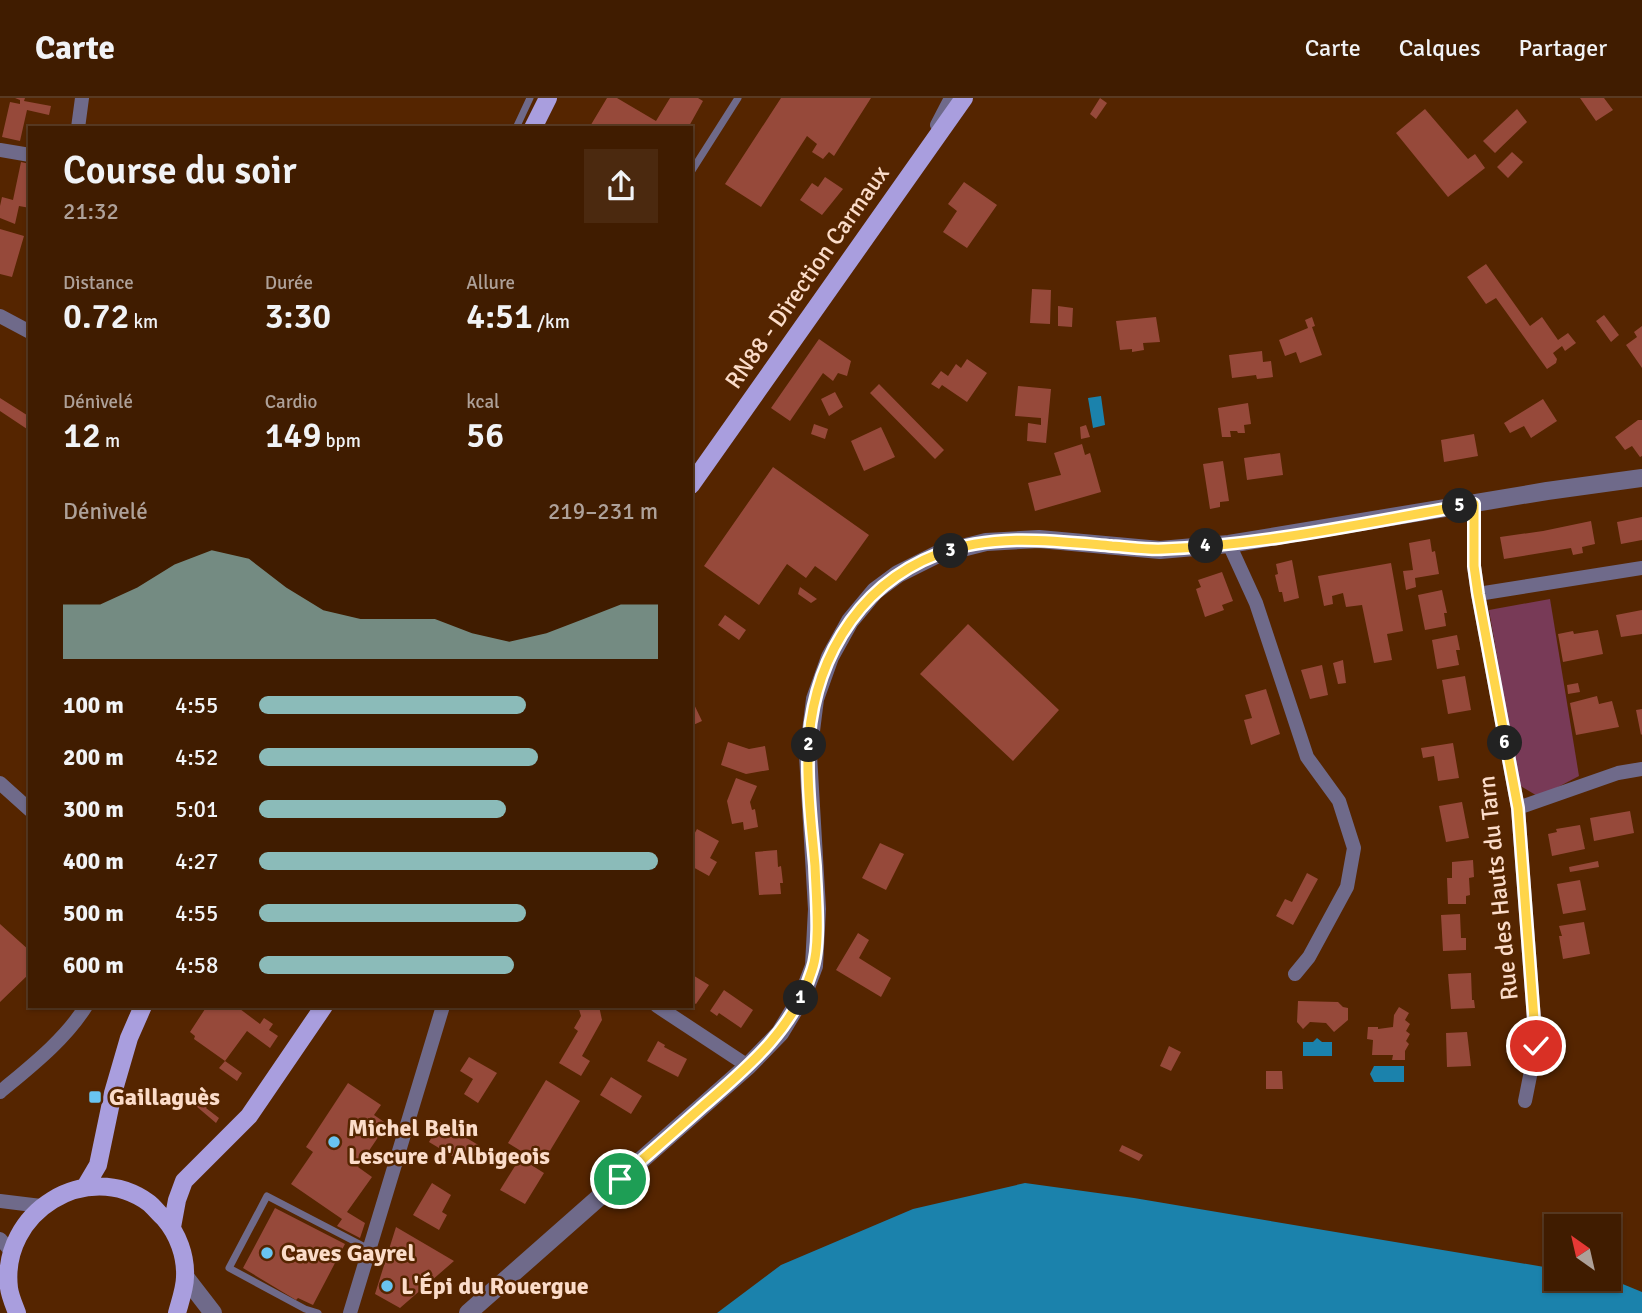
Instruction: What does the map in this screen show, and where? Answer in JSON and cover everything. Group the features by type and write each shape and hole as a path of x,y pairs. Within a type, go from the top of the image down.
{"main road":[{"path":"534,126 548,98"},
{"name":"RN88 - Direction Carmaux","path":"693,482 964,98"},
{"path":"85,1187 98,1165 113,1093 129,1038 143,1008"},
{"path":"172,1227 184,1181 249,1116 323,1008"},
{"path":"4,1313 9,1290 5,1245 41,1206 62,1193 85,1187 118,1189 149,1203 172,1227 183,1251 186,1278 177,1313"},
{"path":"9,1290 17,1313"}],"street":[{"path":"78,126 82,98"},
{"path":"913,170 951,98"},
{"path":"0,150 28,155"},
{"path":"0,316 28,331"},
{"path":"468,1313 748,1066 780,1032 803,995 814,967 817,909 808,755 815,699 830,657 849,621 875,591 898,574 938,554 986,542 1039,539 1160,550 1229,544 1642,478"},
{"name":"Rue des Hauts du Tarn","path":"1474,504 1474,566 1478,594 1518,808 1536,1046 1525,1101"},
{"path":"1229,544 1255,603 1307,757 1339,801 1353,848 1347,887 1309,957 1295,974"},
{"path":"1478,594 1642,568"},
{"path":"1518,808 1618,773 1642,769"},
{"path":"0,783 28,808"},
{"path":"0,1092 31,1067 85,1008"},
{"path":"351,1313 442,1008"},
{"path":"660,1008 748,1066"},
{"path":"0,1201 41,1206"},
{"path":"186,1278 213,1313"}],"lane":[{"path":"517,126 530,98"},
{"path":"693,169 737,98"},
{"path":"318,1313 305,1309 229,1268 267,1196 370,1249"}],"shaded area":[{"path":"1550,599 1579,776 1539,797 1519,785 1489,610"}],"water":[{"path":"1101,396 1105,425 1093,428 1088,398"},
{"path":"1317,1038 1322,1042 1332,1042 1332,1056 1303,1056 1303,1042 1313,1042"},
{"path":"1374,1066 1404,1066 1404,1082 1374,1082 1370,1074"},
{"path":"1025,1183 1134,1198 1544,1267 1544,1292 1620,1292 1621,1283 1642,1292 1642,1313 717,1313 781,1265 913,1209"}],"building":[{"path":"15,98 25,98 24,101 51,106 49,115 27,110 20,141 2,137 10,102 20,104 20,100"},
{"path":"607,98 617,98 656,121 670,98 698,98 703,101 689,126 590,126"},
{"path":"781,98 871,98 834,156 829,152 823,159 812,152 817,144 807,136 761,207 725,184"},
{"path":"1100,98 1107,103 1096,119 1090,114"},
{"path":"1580,98 1604,98 1613,110 1596,121"},
{"path":"1425,109 1468,159 1475,154 1485,168 1448,197 1396,133"},
{"path":"1517,109 1527,122 1495,153 1483,141"},
{"path":"1512,152 1523,162 1508,178 1497,167"},
{"path":"21,162 28,164 28,208 19,206 15,224 0,218 2,197 13,200"},
{"path":"825,177 843,189 822,215 800,200 812,183 818,187"},
{"path":"964,182 997,205 967,248 943,232 957,211 948,204"},
{"path":"0,229 24,236 12,277 0,274"},
{"path":"1486,264 1530,326 1542,317 1558,340 1568,333 1576,343 1565,351 1562,346 1553,353 1557,359 1556,363 1547,369 1496,298 1486,304 1467,277"},
{"path":"1032,289 1051,290 1050,324 1030,323"},
{"path":"1058,306 1073,308 1072,327 1058,326"},
{"path":"1604,315 1619,335 1611,342 1596,321"},
{"path":"1156,317 1160,342 1143,343 1144,350 1120,350 1116,321"},
{"path":"1312,317 1315,326 1312,327 1322,355 1300,363 1296,352 1285,356 1279,340 1308,328 1305,320"},
{"path":"1642,326 1642,368 1626,345 1637,337 1634,332"},
{"path":"819,339 851,361 847,376 838,373 833,381 823,373 790,421 771,408"},
{"path":"1262,351 1263,362 1271,361 1273,377 1257,379 1256,375 1232,378 1229,355"},
{"path":"967,359 987,373 967,402 942,385 939,389 931,384 941,371 948,376 956,364 961,368"},
{"path":"879,384 944,450 935,459 870,393"},
{"path":"1018,386 1051,389 1046,443 1027,441 1028,423 1041,425 1041,418 1015,416"},
{"path":"835,392 843,407 829,416 821,399"},
{"path":"0,398 28,416 28,430 0,411"},
{"path":"1543,399 1557,421 1531,438 1524,426 1510,433 1504,423"},
{"path":"1248,403 1251,424 1244,425 1245,433 1230,431 1231,437 1222,437 1218,408"},
{"path":"1638,420 1642,420 1640,457 1632,446 1625,450 1615,437"},
{"path":"814,424 828,429 825,439 811,434"},
{"path":"1086,425 1090,437 1081,439 1080,427"},
{"path":"881,427 895,457 864,471 851,441"},
{"path":"1474,434 1478,456 1444,462 1441,440"},
{"path":"1082,444 1085,455 1090,453 1101,492 1035,511 1028,483 1061,475 1054,453"},
{"path":"1280,453 1283,475 1247,480 1244,458"},
{"path":"1223,461 1229,501 1220,502 1220,507 1210,509 1203,464"},
{"path":"773,467 869,535 836,581 815,566 806,578 787,564 759,605 704,566"},
{"path":"1642,517 1642,540 1621,544 1617,522"},
{"path":"1591,521 1595,544 1582,547 1583,553 1573,555 1571,548 1504,559 1500,537"},
{"path":"1430,539 1439,574 1415,578 1416,587 1406,590 1403,571 1413,570 1409,543"},
{"path":"1292,560 1299,598 1284,602 1275,575 1278,574 1276,564"},
{"path":"1391,563 1403,631 1387,634 1392,660 1374,663 1362,605 1346,607 1343,593 1332,596 1333,604 1324,606 1318,576"},
{"path":"1222,572 1233,601 1222,605 1224,610 1205,617 1196,589 1201,587 1198,580"},
{"path":"800,587 817,599 811,603 798,594"},
{"path":"1442,590 1447,613 1444,613 1446,626 1425,630 1418,595"},
{"path":"1642,610 1642,634 1621,637 1616,615"},
{"path":"725,615 746,630 739,640 718,625"},
{"path":"968,624 1059,710 1013,761 920,674"},
{"path":"1598,630 1603,654 1563,662 1558,634"},
{"path":"1457,635 1459,665 1437,669 1432,640"},
{"path":"1343,660 1346,683 1338,684 1333,663"},
{"path":"1322,665 1328,695 1310,699 1301,670"},
{"path":"1465,676 1471,710 1448,714 1442,680"},
{"path":"1578,683 1580,692 1568,694 1567,685"},
{"path":"1266,689 1280,734 1251,745 1244,720 1252,718 1245,695"},
{"path":"1597,696 1599,704 1612,701 1619,727 1576,735 1570,703"},
{"path":"693,702 702,721 693,725"},
{"path":"1642,709 1642,734 1641,735 1636,710"},
{"path":"728,742 749,749 765,746 769,770 746,774 721,765"},
{"path":"1453,743 1459,778 1438,781 1434,756 1423,758 1421,748"},
{"path":"736,778 757,786 750,802 752,810 755,809 758,827 744,830 743,822 732,824 727,801"},
{"path":"1462,802 1469,838 1446,842 1439,806"},
{"path":"1630,811 1634,833 1594,841 1590,818"},
{"path":"1580,825 1585,849 1552,856 1548,834 1557,832 1556,829"},
{"path":"697,829 719,841 710,858 717,862 709,876 693,867 693,836"},
{"path":"880,843 904,854 886,890 862,878"},
{"path":"777,850 783,883 780,883 781,894 759,895 755,852"},
{"path":"1473,860 1474,877 1469,878 1470,895 1466,896 1466,904 1448,904 1447,878 1452,878 1452,862"},
{"path":"1598,861 1599,867 1570,872 1569,867"},
{"path":"1307,873 1318,879 1293,925 1276,916 1285,899 1292,902"},
{"path":"1580,880 1586,910 1563,914 1557,884"},
{"path":"1460,914 1461,938 1466,938 1466,950 1443,951 1441,915"},
{"path":"1584,922 1590,954 1563,959 1559,926"},
{"path":"0,924 28,949 28,975 0,1002"},
{"path":"858,933 869,940 859,958 891,978 881,997 836,970"},
{"path":"1471,973 1475,1008 1451,1009 1448,974"},
{"path":"693,975 709,985 696,1004 693,1002"},
{"path":"724,990 753,1010 741,1028 719,1013 717,1016 710,1011"},
{"path":"1298,1001 1338,1002 1348,1008 1348,1020 1334,1032 1326,1023 1310,1022 1303,1029 1297,1022"},
{"path":"1399,1007 1409,1013 1405,1020 1410,1024 1406,1031 1410,1034 1406,1041 1409,1044 1405,1051 1405,1060 1392,1060 1393,1055 1372,1055 1373,1040 1367,1039 1368,1027 1393,1027 1394,1015"},
{"path":"206,1008 239,1008 260,1024 264,1018 273,1024 269,1030 278,1036 270,1048 247,1031 225,1061 194,1039 195,1036 190,1032"},
{"path":"579,1008 599,1008 602,1020 582,1056 590,1061 581,1076 559,1063 578,1031 574,1028 581,1016"},
{"path":"1467,1032 1471,1066 1447,1067 1446,1033"},
{"path":"658,1041 687,1059 678,1077 647,1061"},
{"path":"1169,1046 1181,1052 1171,1071 1160,1066"},
{"path":"469,1057 497,1073 478,1103 464,1094 473,1079 460,1071"},
{"path":"225,1061 242,1073 237,1081 219,1068"},
{"path":"1266,1071 1282,1071 1283,1089 1266,1089"},
{"path":"611,1077 642,1096 631,1114 600,1095"},
{"path":"546,1080 580,1101 542,1164 508,1143"},
{"path":"348,1083 381,1105 374,1115 387,1124 358,1167 372,1177 347,1212 365,1223 360,1238 337,1226 342,1219 291,1184 313,1152 306,1147"},
{"path":"194,1093 209,1104 206,1108 219,1118 216,1123 189,1100"},
{"path":"440,1122 480,1146 469,1166 429,1142"},
{"path":"1122,1145 1143,1155 1139,1161 1119,1151"},
{"path":"520,1158 544,1173 525,1204 500,1190"},
{"path":"432,1183 451,1195 442,1212 447,1215 439,1230 413,1215"},
{"path":"275,1208 345,1244 313,1305 298,1298 296,1300 243,1268"},
{"path":"396,1227 454,1261 400,1308 375,1294"}],"place":[{"name":"Gaillaguès","path":"95,1097"},
{"name":"Michel Belin Lescure d'Albigeois","path":"334,1142"},
{"name":"Caves Gayrel","path":"267,1253"},
{"name":"L'Épi du Rouergue","path":"387,1286"}],"route":[{"path":"620,1179 748,1066 780,1032 803,995 814,967 817,909 808,755 815,699 830,657 849,621 875,591 898,574 938,554 986,542 1039,539 1160,550 1229,544 1474,504 1474,566 1478,594 1518,808 1536,1046"}]}
